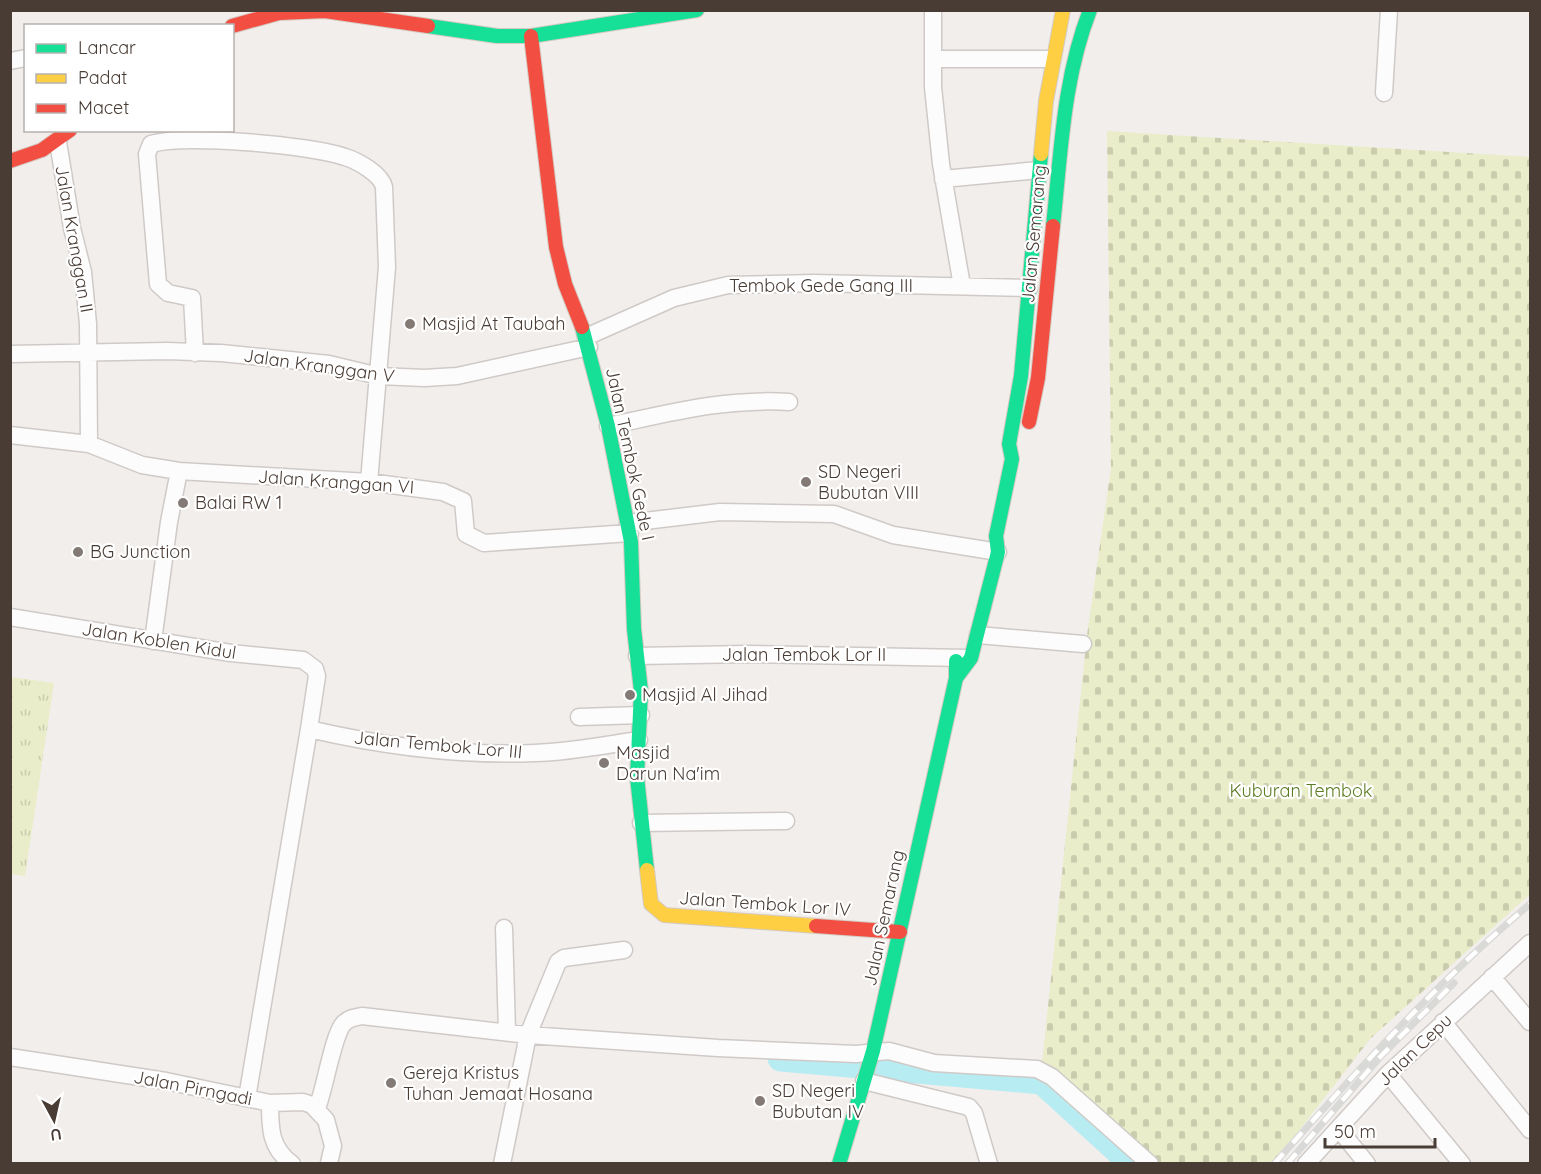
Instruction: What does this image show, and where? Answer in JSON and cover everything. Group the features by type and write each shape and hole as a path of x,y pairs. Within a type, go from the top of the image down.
{"street":[{"path":"234,25 279,13 325,11 497,36 531,36 697,10"},
{"path":"933,10 933,59 942,179 962,286"},
{"name":"Jalan Semarang","path":"1012,459 1008,444 1021,376 1039,170 1052,59 1064,10"},
{"name":"Jalan Semarang","path":"839,1164 872,1054 962,653 978,635 989,549 1012,459 1025,441 1038,378 1066,100 1078,41 1090,10"},
{"path":"1384,93 1389,10"},
{"name":"Jalan Tembok Gede I","path":"531,36 556,247 565,284 587,342 608,426 629,528 641,715 637,777 641,823 651,904 654,909 664,915"},
{"path":"933,59 1052,59"},
{"path":"10,161 64,136"},
{"name":"Jalan Kranggan II","path":"64,136 72,228 83,272 88,352 89,444"},
{"path":"195,353 192,298 168,293 158,285 147,154 151,144 195,136 314,150 345,157 381,180 387,258 369,482"},
{"path":"942,179 1039,170"},
{"name":"Tembok Gede Gang III","path":"587,342 674,298 728,285 814,283 1029,288"},
{"name":"Jalan Kranggan V","path":"10,354 167,351 313,362 379,376 424,378 457,376 587,342"},
{"path":"608,426 708,405 749,400 789,402"},
{"name":"Jalan Kranggan VI","path":"10,435 89,444 142,465 179,471 369,482 443,492 459,499 465,508 466,534 484,543 629,528"},
{"path":"153,641 169,522 179,471"},
{"path":"629,528 720,512 834,514 893,535 989,549"},
{"name":"Jalan Koblen Kidul","path":"10,617 153,641 308,662 315,669 317,676 309,729"},
{"path":"978,635 1083,644"},
{"name":"Jalan Tembok Lor II","path":"637,656 962,653"},
{"path":"579,717 641,715"},
{"path":"247,1098 309,729"},
{"name":"Jalan Tembok Lor III","path":"309,729 391,745 488,752 536,753 639,740"},
{"path":"641,823 786,821"},
{"name":"Jalan Tembok Lor IV","path":"664,915 900,932"},
{"path":"504,928 507,1032"},
{"name":"Jalan Cepu","path":"1306,1164 1388,1074 1530,943"},
{"path":"502,1164 528,1035 558,962 564,958 624,950"},
{"path":"1492,977 1530,1022"},
{"path":"328,1163 333,1146 326,1120 317,1108 324,1090 339,1030 345,1022 362,1016 528,1035 718,1048 856,1054 889,1051 934,1063 1038,1069 1052,1077 1150,1164"},
{"path":"1443,1022 1530,1130"},
{"name":"Jalan Pirngadi","path":"10,1057 166,1081 270,1103 303,1102 317,1108"},
{"path":"1388,1074 1462,1164"},
{"path":"865,1079 969,1107 974,1113 989,1164"},
{"path":"270,1103 270,1132 276,1147 292,1164"},
{"path":"1339,1130 1367,1164"}],"green space":[{"name":"Kuburan Tembok","path":"1107,131 1530,157 1530,894 1370,1039 1274,1163 1139,1163 1041,1073 1087,635 1111,468"},
{"path":"11,677 54,683 25,876 11,874"}],"waterway":[{"path":"781,1058 1042,1081 1133,1164"}],"railway":[{"path":"1274,1164 1366,1062 1429,997 1530,904"},
{"path":"1287,1164 1381,1056 1454,983"}],"traffic: fast":[{"path":"428,26 497,36 531,36 697,10"},
{"path":"1053,226 1064,116 1074,63 1090,10"},
{"path":"956,678 971,658 998,552 996,536 1012,459 1009,444 1021,376 1041,154"},
{"path":"582,327 608,426 631,542 634,629 641,691 637,777 647,870"},
{"path":"839,1164 873,1051 956,678 956,661"}],"traffic: slow":[{"path":"1041,154 1046,101 1063,10"},
{"path":"647,870 651,904 664,915 816,926"}],"traffic: jam":[{"path":"234,25 279,13 325,11 428,26"},
{"path":"531,36 556,247 565,284 582,327"},
{"path":"10,161 42,150 67,132"},
{"path":"1029,422 1038,378 1053,226"},
{"path":"816,926 900,932"}],"place":[{"name":"Masjid At Taubah","path":"410,324"},
{"name":"SD Negeri Bubutan VIII","path":"806,482"},
{"name":"Balai RW 1","path":"183,503"},
{"name":"BG Junction","path":"78,552"},
{"name":"Masjid Al Jihad","path":"630,695"},
{"name":"Masjid Darun Na'im","path":"604,763"},
{"name":"Gereja Kristus Tuhan Jemaat Hosana","path":"391,1083"},
{"name":"SD Negeri Bubutan IV","path":"760,1101"}]}
